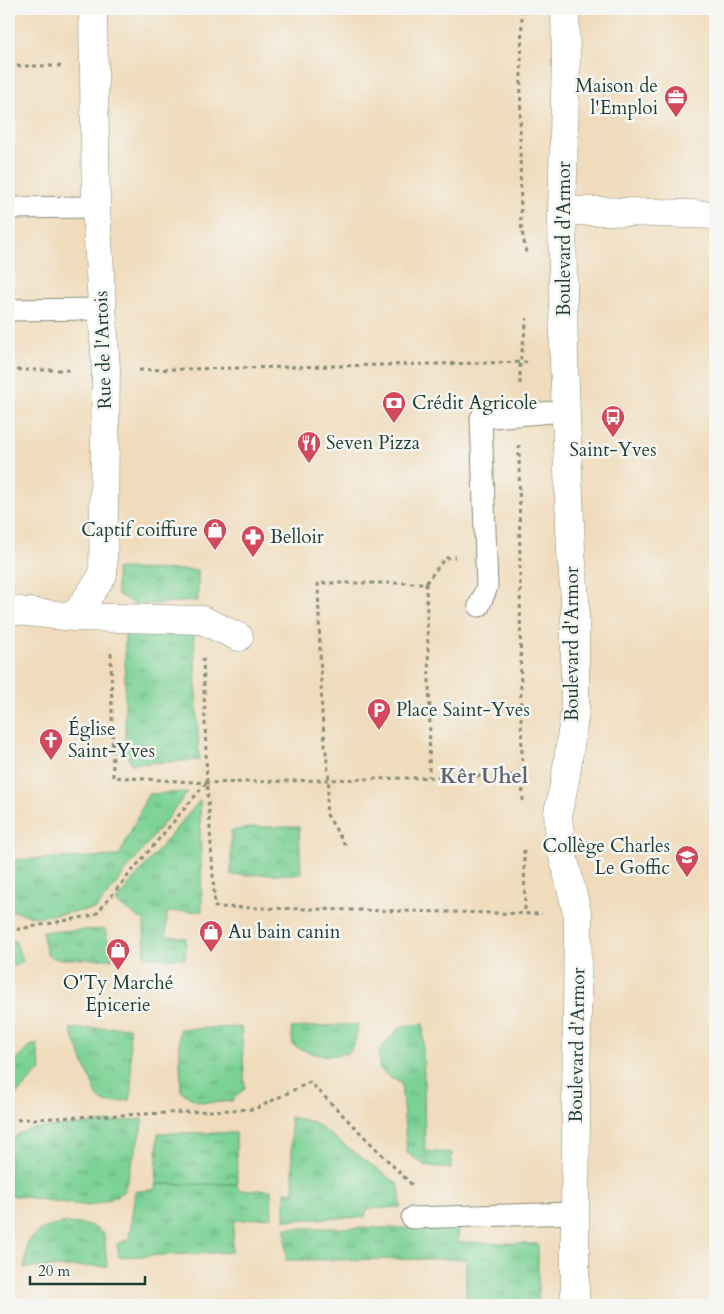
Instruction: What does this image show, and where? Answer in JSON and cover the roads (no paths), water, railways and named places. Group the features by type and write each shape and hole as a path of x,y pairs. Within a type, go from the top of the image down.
{"main road":[{"name":"Rue de l'Artois","path":"74,617 103,576 106,370 96,207 93,9"},
{"name":"Boulevard d'Armor","path":"565,9 566,59 562,211 564,360 570,541 574,600 575,711 565,781 558,812 560,844 578,916 575,1305"},
{"path":"562,211 600,210 715,215"},
{"path":"9,610 74,617 202,620 239,637"}],"lane":[{"path":"9,208 96,207"},
{"path":"9,310 103,309"},
{"path":"479,606 487,587 481,418 565,411"},
{"path":"412,1218 575,1213"}],"place":[{"name":"Maison de l'Emploi","path":"676,118"},
{"name":"Crédit Agricole","path":"394,424"},
{"name":"Saint-Yves","path":"613,438"},
{"name":"Seven Pizza","path":"309,464"},
{"name":"Captif coiffure","path":"215,551"},
{"name":"Belloir","path":"253,558"},
{"name":"Place Saint-Yves","path":"379,731"},
{"name":"Église Saint-Yves","path":"51,761"},
{"name":"Collège Charles Le Goffic","path":"687,878"},
{"name":"Au bain canin","path":"211,953"},
{"name":"O'Ty Marché Epicerie","path":"118,971"}],"district":[{"name":"Kêr Uhel","path":"484,776"}]}
